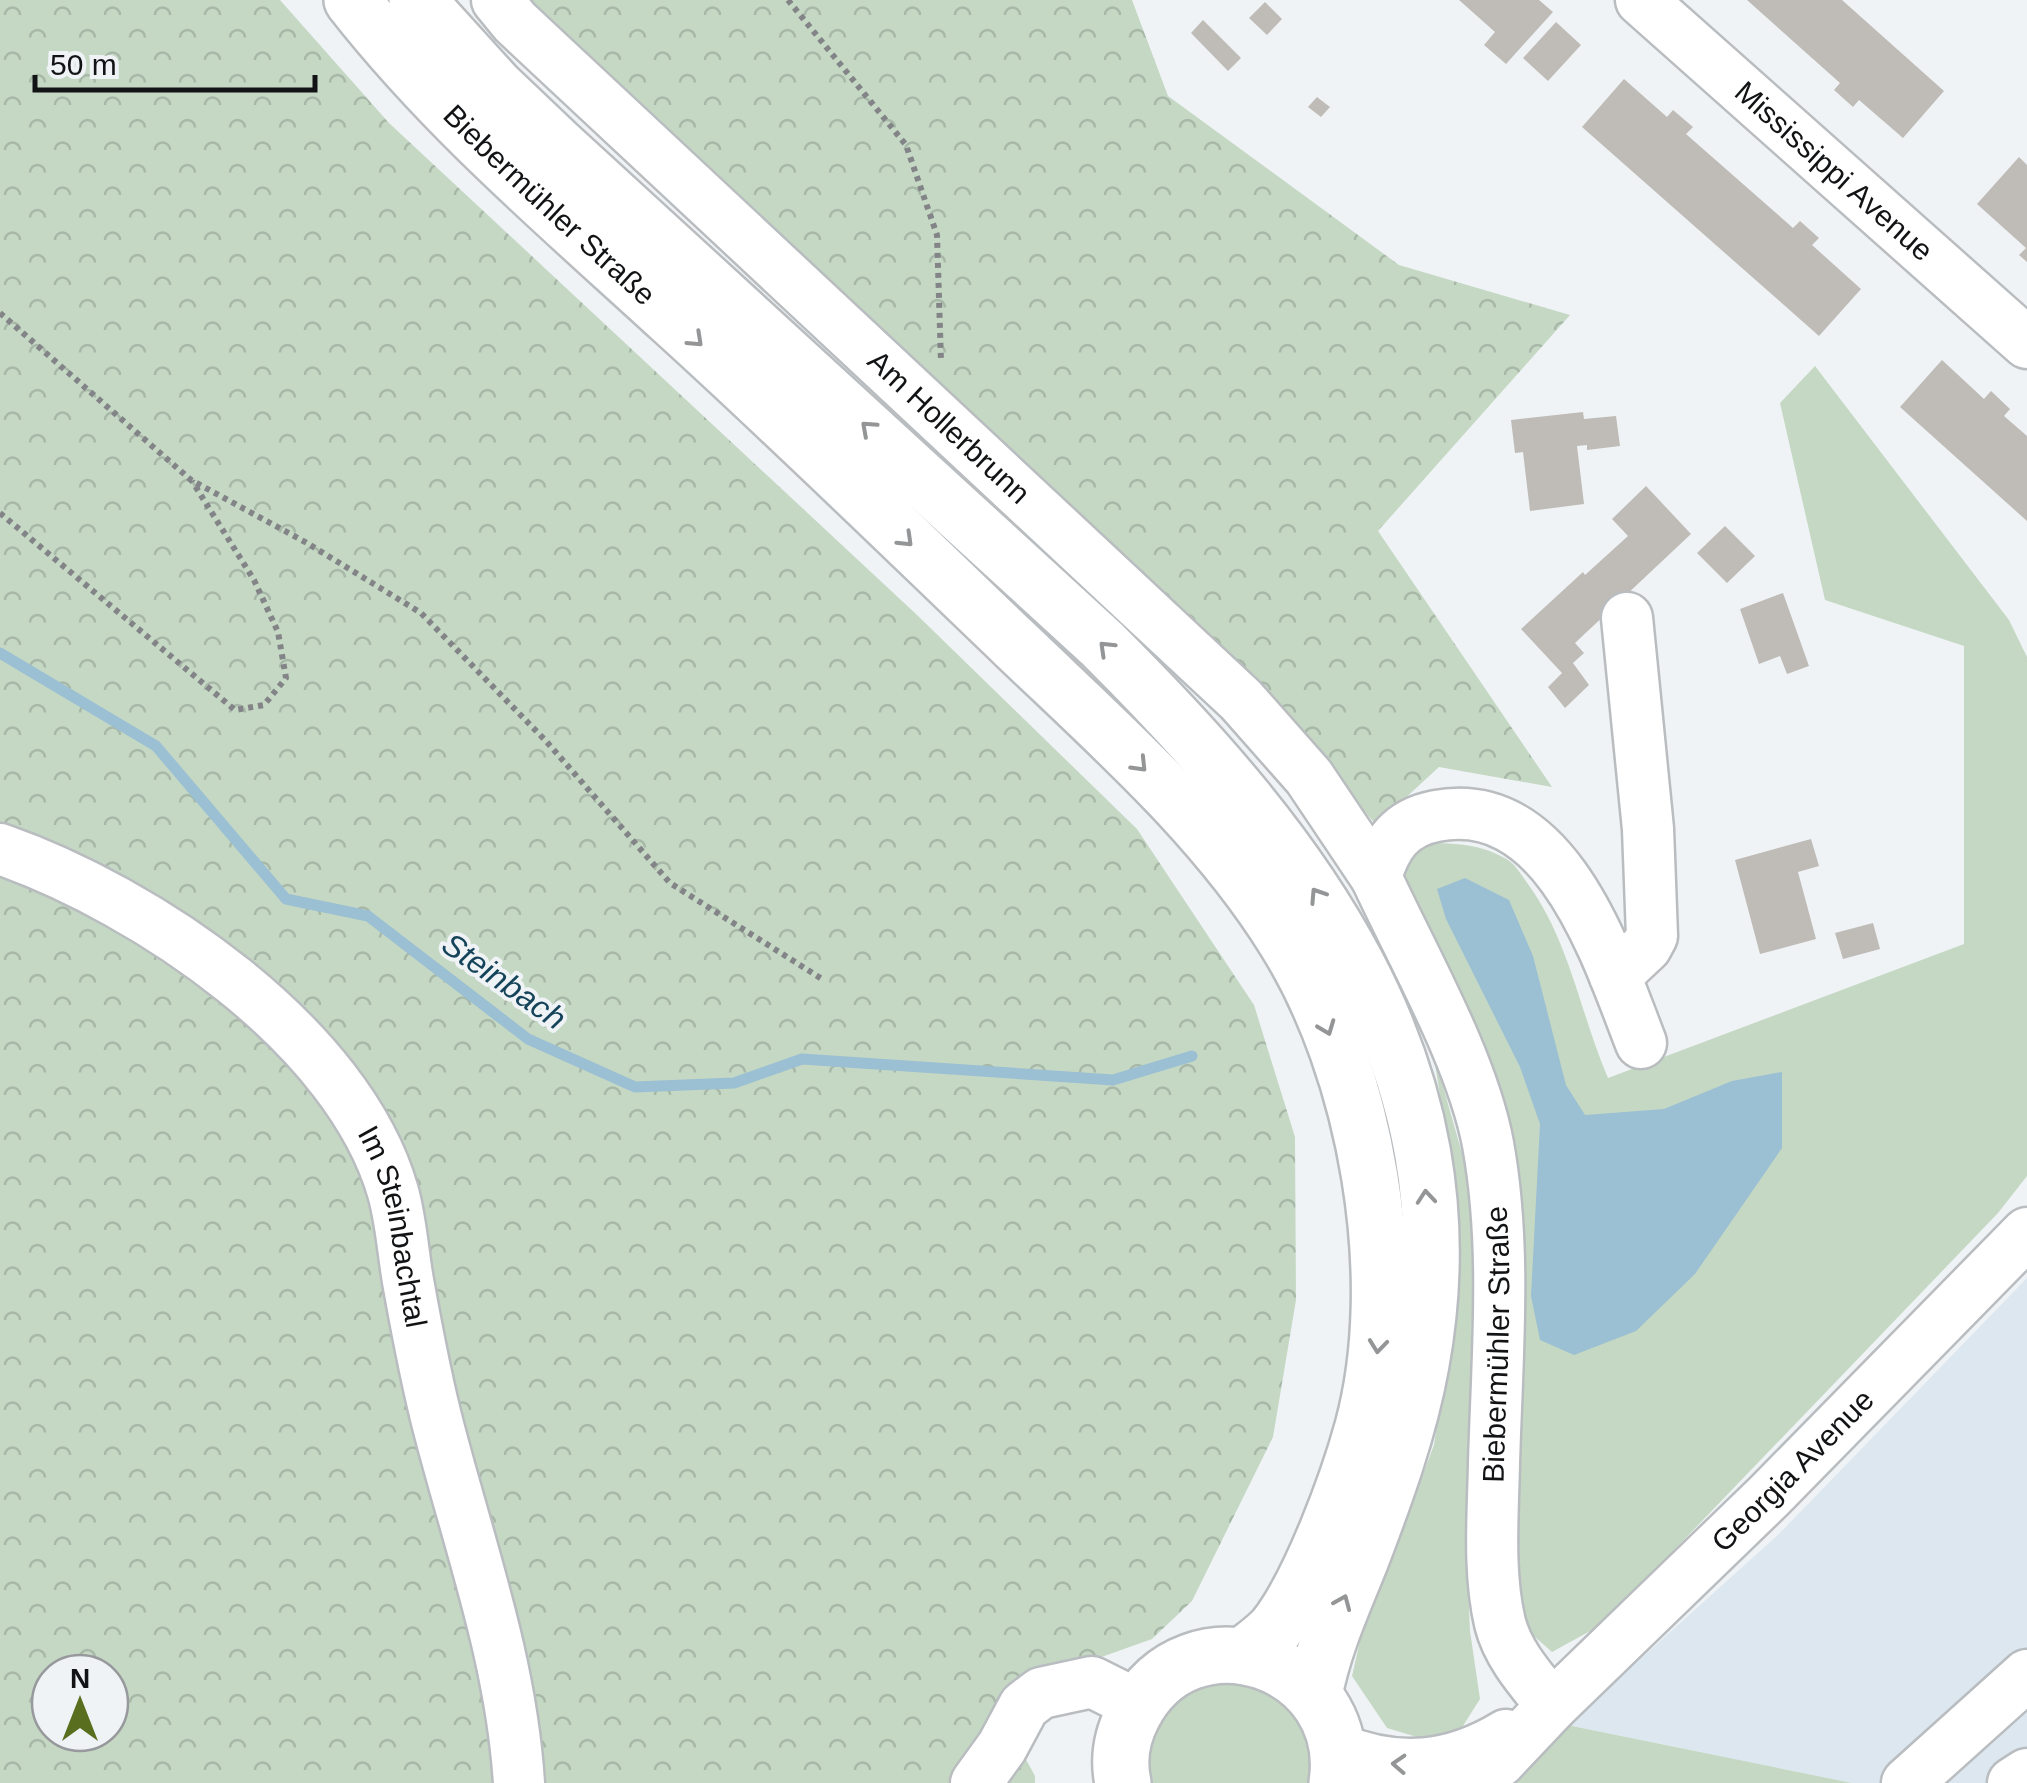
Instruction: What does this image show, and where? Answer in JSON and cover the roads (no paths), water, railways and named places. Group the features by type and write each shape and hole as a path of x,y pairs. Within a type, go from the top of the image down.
{"main road":[{"name":"Biebermühler Straße","path":"352,0 396,57 487,149 760,400 1095,719 1232,868 1286,941 1318,1004 1342,1066 1364,1144 1381,1279 1380,1332 1372,1392 1340,1496 1290,1606 1272,1632 1243,1656"},
{"path":"417,0 496,87 557,145 897,455 1161,703 1254,806 1294,860 1358,966 1404,1073 1417,1126 1427,1202 1430,1294 1421,1364 1396,1460 1326,1646 1314,1695"},
{"path":"1123,1783 1122,1749 1138,1704 1163,1678 1195,1660 1218,1656 1243,1656 1282,1668 1314,1695 1330,1720 1338,1766"}],"street":[{"name":"Am Hollerbrunn","path":"497,0 1241,700 1308,777 1376,877"},
{"name":"Mississippi Avenue","path":"1641,0 2027,343"},
{"path":"1615,976 1646,947 1652,936 1648,829 1627,618"},
{"path":"1376,877 1384,850 1400,830 1422,818 1453,813 1482,815 1510,826 1536,844 1570,887 1615,976 1641,1043"},
{"name":"Im Steinbachtal","path":"0,850 135,911 226,974 299,1040 348,1098 380,1154 394,1193 422,1364 492,1608 516,1736 519,1783"},
{"name":"Biebermühler Straße","path":"1376,877 1476,1095 1488,1143 1499,1284 1494,1585 1501,1626 1520,1665 1552,1706"},
{"name":"Georgia Avenue","path":"1472,1783 1500,1761 1769,1496 2027,1233"},
{"path":"1907,1783 2026,1679"},
{"path":"976,1783 1002,1747 1024,1706 1041,1693 1092,1682 1138,1704"},
{"name":"Georgia Avenue","path":"1338,1766 1374,1762 1429,1764 1456,1759 1486,1746 1552,1706"},
{"path":"2012,1783 2027,1774"}],"water":[{"path":"1465,878 1509,900 1533,956 1566,1085 1585,1115 1664,1109 1732,1081 1782,1072 1782,1148 1695,1274 1636,1331 1574,1355 1540,1340 1531,1296 1540,1124 1520,1067 1446,919 1437,889"}],"waterway":[{"name":"Steinbach","path":"0,653 156,746 286,899 368,916 528,1039 635,1087 734,1083 802,1059 1113,1080 1192,1056"}]}
